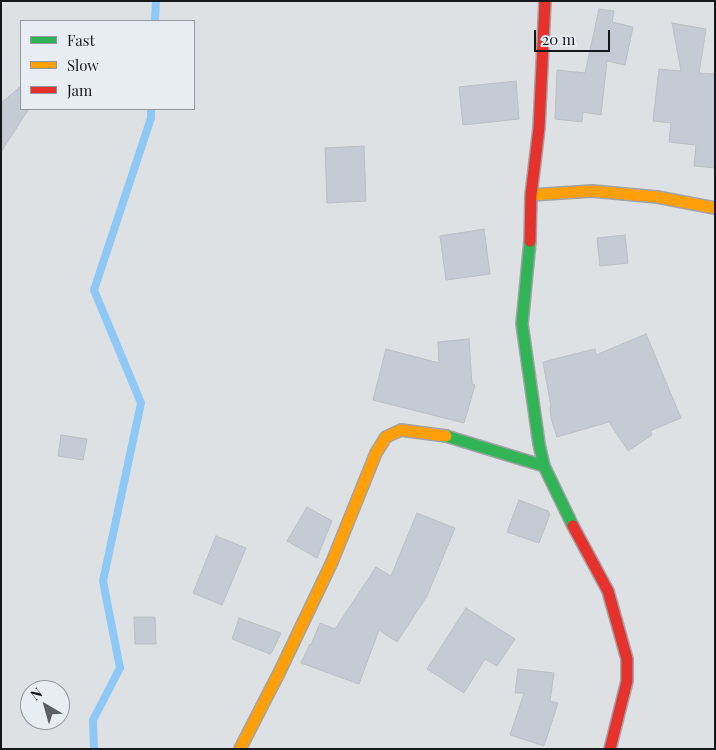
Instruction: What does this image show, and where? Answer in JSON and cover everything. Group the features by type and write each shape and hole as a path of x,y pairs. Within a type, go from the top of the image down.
{"street":[{"path":"545,1 540,128 531,195 530,246 522,324 539,444 544,466 583,546 608,591 627,659 627,681 610,749"},
{"path":"531,195 592,191 657,197 715,208"},
{"path":"240,749 332,562 376,453 386,437 401,430 451,437 544,466"}],"building":[{"path":"599,9 614,11 612,22 633,27 625,65 607,61 601,115 583,112 582,122 555,119 557,70 585,73"},
{"path":"672,23 706,29 699,73 715,74 715,168 694,166 696,145 669,142 671,123 653,121 659,69 681,71"},
{"path":"516,81 519,119 463,125 459,87"},
{"path":"20,87 20,110 28,110 1,152 1,103"},
{"path":"364,146 366,201 327,203 325,148"},
{"path":"484,229 490,274 446,280 440,236"},
{"path":"625,235 628,263 600,266 597,238"},
{"path":"646,334 681,418 650,431 652,435 628,451 609,422 557,437 551,418 551,407 543,362 595,349 596,355"},
{"path":"469,339 472,384 475,385 464,423 373,400 386,349 439,363 438,342"},
{"path":"61,435 87,439 83,460 58,456"},
{"path":"519,500 548,511 550,514 539,543 507,532"},
{"path":"307,507 332,521 317,558 287,541"},
{"path":"417,513 455,528 427,596 397,642 379,630 359,684 301,663 320,623 335,629 376,567 391,576"},
{"path":"216,536 246,548 222,605 193,593"},
{"path":"466,608 515,639 497,666 485,659 464,693 427,669"},
{"path":"134,617 155,617 156,644 135,644"},
{"path":"239,618 281,633 270,654 232,639"},
{"path":"518,669 554,673 550,701 558,703 544,746 510,735 524,693 515,693"}],"waterway":[{"path":"155,20 156,1"},
{"path":"94,749 93,720 120,668 103,581 141,403 94,290 151,118 151,110"}],"traffic: fast":[{"path":"530,241 522,324 539,444 544,466 573,526"},
{"path":"446,436 544,466"}],"traffic: slow":[{"path":"531,195 592,191 657,197 715,208"},
{"path":"240,749 332,562 376,453 386,437 401,430 446,436"}],"traffic: jam":[{"path":"530,241 531,195 539,128 545,1"},
{"path":"573,526 608,591 627,659 627,681 610,749"}]}
